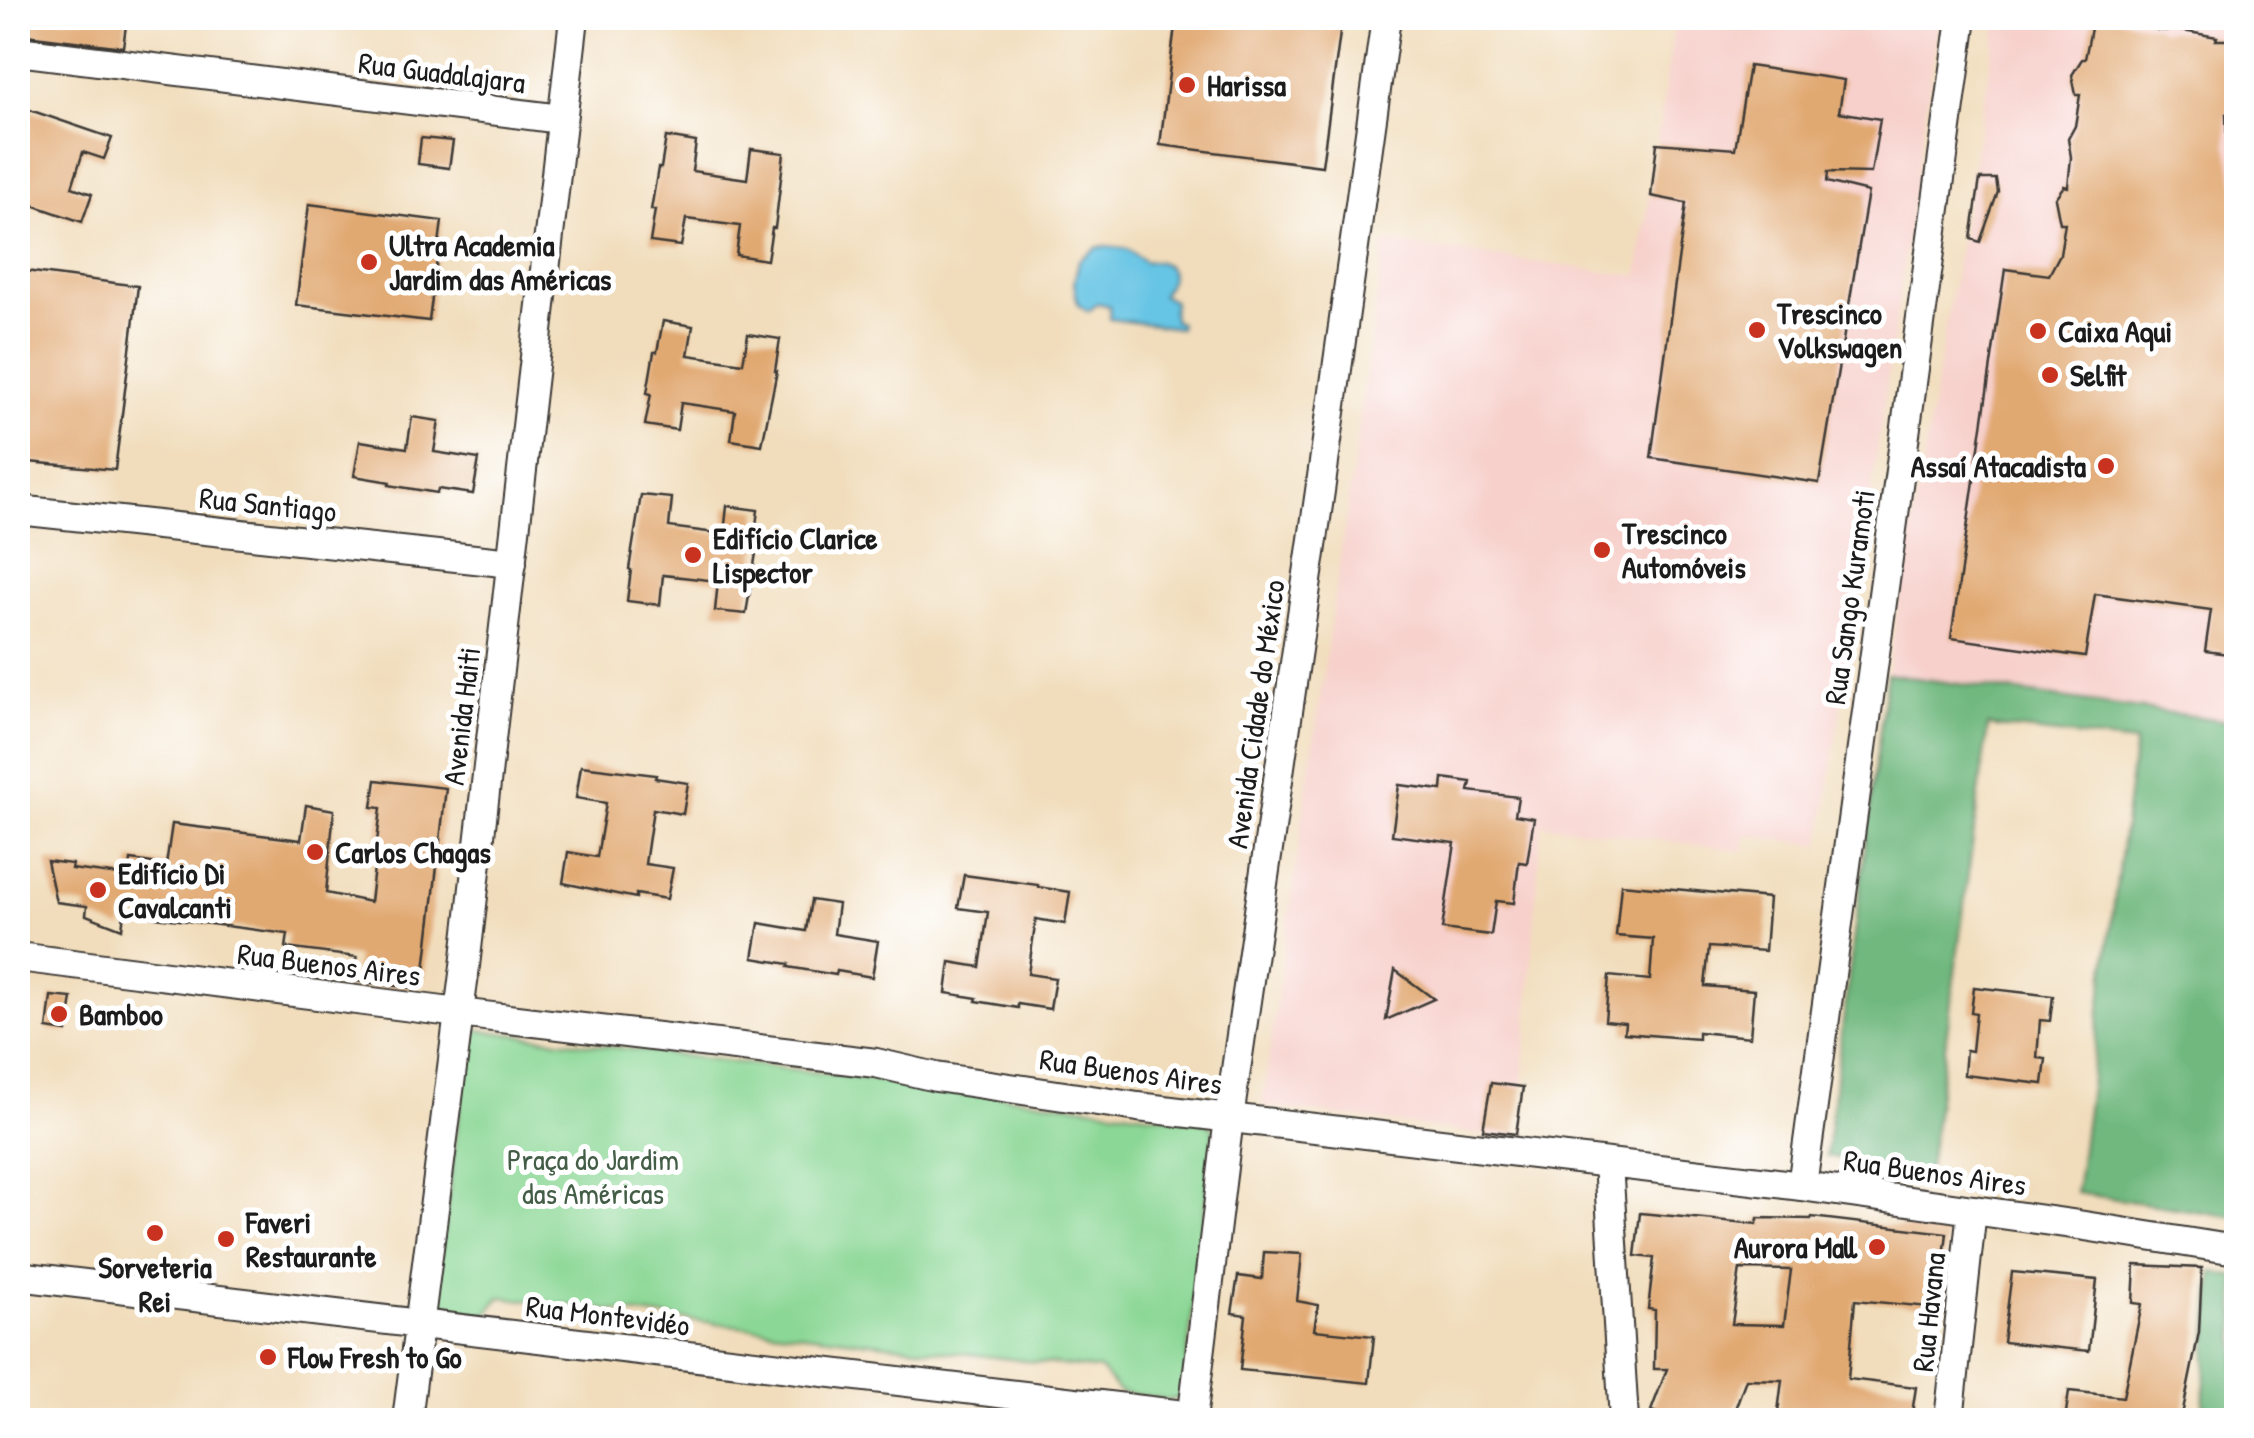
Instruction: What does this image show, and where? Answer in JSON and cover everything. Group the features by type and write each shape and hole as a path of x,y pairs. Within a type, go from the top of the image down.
{"street":[{"name":"Avenida Haiti","path":"407,1420 459,1013 574,18"},
{"name":"Avenida Cidade do México","path":"1192,1418 1229,1118 1386,18"},
{"name":"Rua Sango Kuramoti","path":"1802,1186 1962,18"},
{"name":"Rua Guadalajara","path":"18,51 561,119"},
{"name":"Rua Santiago","path":"18,510 512,563"},
{"name":"Rua Buenos Aires","path":"18,956 876,1063 936,1077 1229,1118 1802,1186 2236,1250"},
{"path":"1608,1164 1624,1420"},
{"name":"Rua Havana","path":"1949,1420 1972,1210"},
{"name":"Rua Montevidéo","path":"18,1276 1192,1418"}],"shaded area":[{"name":"Trescinco Automóveis","path":"1675,18 1939,18 1821,845 1746,835 1744,851 1541,824 1523,1087 1515,1139 1262,1105 1385,242 1638,276"},
{"path":"1998,18 2236,18 2236,722 1887,674"}],"green space":[{"path":"1887,674 2236,722 2236,1217 2076,1193 2135,743 1988,726 1928,1174 1870,1168 1858,1161 1826,1156"},
{"name":"Praça do Jardim das Américas","path":"470,1029 1202,1121 1214,1130 1183,1393 1171,1400 1119,1392 1101,1370 500,1297 485,1316 439,1309 434,1303"},
{"path":"2213,1272 2236,1277 2236,1420 2202,1420"}],"water":[{"path":"1105,246 1127,249 1145,262 1160,262 1170,270 1170,281 1162,295 1174,301 1172,314 1174,321 1180,323 1179,328 1109,319 1110,306 1098,303 1088,311 1078,305 1074,283 1079,260"}],"building":[{"path":"18,18 127,18 123,47 18,34"},
{"name":"Harissa","path":"1176,18 1342,18 1322,166 1160,145"},
{"name":"Assaí Atacadista","path":"2093,18 2118,18 2159,27 2158,30 2236,40 2236,102 2232,115 2226,114 2227,146 2236,188 2236,655 2205,651 2211,610 2095,594 2085,657 1951,638 2005,269 2049,275 2060,254 2065,223 2060,223 2055,198 2064,186 2068,187 2068,139 2075,126 2080,95 2076,95 2072,75 2085,59"},
{"name":"Trescinco Volkswagen","path":"1749,66 1844,80 1839,112 1880,119 1871,173 1828,172 1827,182 1868,192 1819,483 1651,458 1686,203 1651,196 1657,143 1735,149"},
{"path":"18,106 112,138 104,159 83,152 72,187 92,194 82,222 18,200"},
{"path":"666,137 696,142 692,171 747,179 751,149 784,153 767,260 736,255 740,226 686,219 681,246 650,242 655,210 651,210"},
{"path":"421,138 453,141 449,168 418,164"},
{"path":"1980,179 1996,179 1998,192 1980,242 1971,239"},
{"name":"Ultra Academia Jardim das Américas","path":"309,204 442,221 429,321 296,305"},
{"path":"18,270 138,286 115,470 18,461"},
{"path":"663,321 693,326 688,355 743,363 748,334 780,339 762,445 731,440 735,411 681,403 677,430 645,425 654,352"},
{"path":"412,417 439,421 434,452 479,459 473,494 438,489 437,493 354,476 360,441 407,448"},
{"name":"Edifício Clarice Lispector","path":"641,495 672,498 669,527 724,534 727,506 758,510 754,541 758,541 746,614 715,611 718,581 663,575 660,605 627,601"},
{"path":"581,766 688,783 683,814 653,809 645,864 673,868 667,899 636,894 636,898 563,883 568,852 597,857 606,803 576,798"},
{"path":"1443,778 1471,782 1469,791 1518,797 1515,815 1534,818 1527,863 1519,862 1514,903 1496,901 1491,935 1442,929 1455,843 1392,835 1399,785 1442,790"},
{"path":"376,780 446,788 424,979 412,988 354,981 357,957 286,948 288,934 124,913 122,929 86,915 87,906 56,902 47,861 72,864 71,869 129,876 131,860 166,865 172,824 301,840 306,805 334,810 326,893 370,902 381,808 372,807"},
{"path":"964,875 1070,892 1065,924 1036,919 1028,974 1055,978 1050,1009 1018,1004 1018,1008 946,993 950,962 980,967 988,912 958,908"},
{"path":"1621,884 1769,898 1765,951 1709,947 1705,986 1754,990 1750,1037 1698,1032 1698,1039 1624,1033 1625,1023 1605,1021 1609,976 1650,980 1653,939 1616,936"},
{"path":"811,900 838,904 834,934 878,941 872,977 837,971 836,975 753,958 759,923 806,931"},
{"path":"1395,970 1434,999 1386,1020"},
{"path":"1974,987 2053,996 2050,1021 2040,1020 2037,1058 2046,1059 2043,1084 1964,1075 1966,1050 1972,1051"},
{"name":"Bamboo","path":"51,996 72,998 67,1032 47,1029"},
{"path":"1491,1083 1523,1087 1516,1134 1483,1130"},
{"path":"1640,1213 1757,1224 1758,1218 1812,1217 1947,1233 1940,1308 1855,1300 1848,1379 1916,1387 1911,1420 1777,1420 1782,1380 1746,1379 1731,1420 1678,1420 1651,1411 1667,1369 1654,1369 1655,1310 1648,1309 1654,1258 1635,1256","holes":["1740,1269 1791,1270 1784,1325 1732,1324"]},
{"path":"1264,1252 1302,1254 1297,1301 1318,1305 1314,1330 1374,1336 1369,1383 1240,1370 1246,1315 1232,1313 1238,1276 1262,1279"},
{"path":"2135,1265 2202,1268 2199,1332 2181,1420 2065,1420 2069,1391 2123,1397 2142,1304 2133,1303"},
{"path":"2012,1272 2097,1280 2089,1351 2003,1342"}],"place":[{"name":"Harissa","path":"1187,85"},
{"name":"Ultra Academia Jardim das Américas","path":"369,262"},
{"name":"Trescinco Volkswagen","path":"1757,330"},
{"name":"Caixa Aqui","path":"2038,331"},
{"name":"Selfit","path":"2050,375"},
{"name":"Assaí Atacadista","path":"2106,466"},
{"name":"Trescinco Automóveis","path":"1602,550"},
{"name":"Edifício Clarice Lispector","path":"693,555"},
{"name":"Carlos Chagas","path":"315,852"},
{"name":"Edifício Di Cavalcanti","path":"98,890"},
{"name":"Bamboo","path":"59,1014"},
{"name":"Sorveteria Rei","path":"155,1233"},
{"name":"Faveri Restaurante","path":"226,1239"},
{"name":"Aurora Mall","path":"1877,1247"},
{"name":"Flow Fresh to Go","path":"268,1357"}]}
